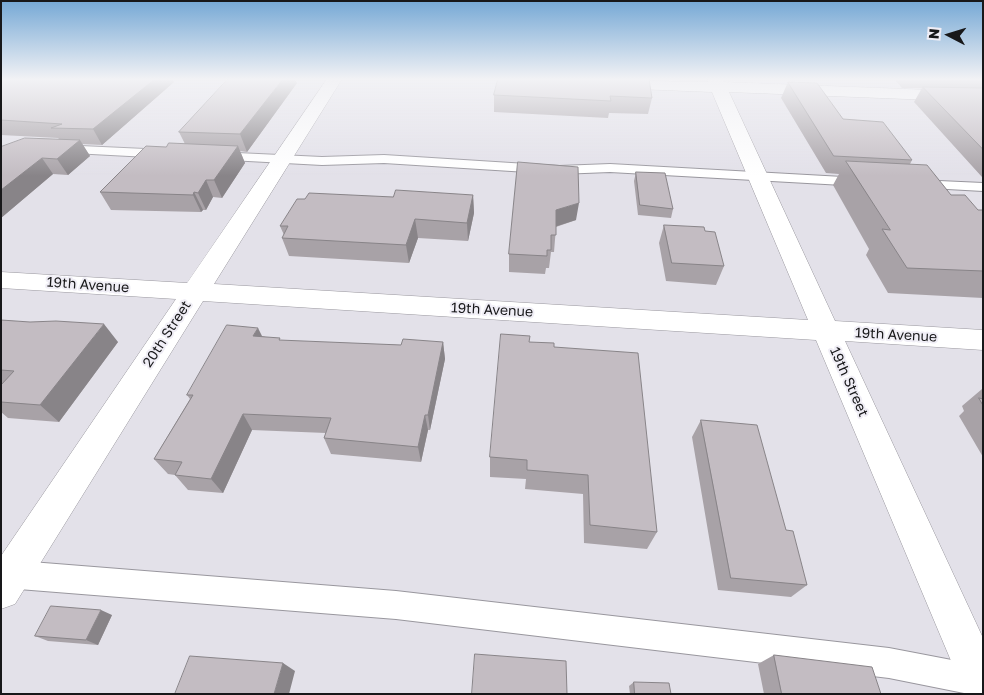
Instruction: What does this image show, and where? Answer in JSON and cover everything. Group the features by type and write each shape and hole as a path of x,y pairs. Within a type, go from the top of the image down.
{"street":[{"name":"20th Street","path":"4,579 312,111"},
{"name":"19th Street","path":"730,111 982,683"},
{"name":"19th Avenue","path":"1,280 983,340"}],"lane":[{"path":"50,148 185,155"},
{"path":"204,156 322,162 384,159 558,170 610,168 876,182"},
{"path":"905,184 983,187"},
{"path":"4,579 396,605 889,663 982,683"}],"building":[{"path":"1,111 115,111 93,129 51,128 62,124 1,120"},
{"path":"198,111 258,111 240,134 179,132"},
{"path":"806,111 838,111 843,119 883,122 912,160 834,156"},
{"path":"947,111 983,111 983,149"},
{"path":"25,138 80,140 57,159 42,158 1,190 1,147"},
{"path":"169,143 238,146 214,180 206,180 198,193 194,192 193,195 100,192 146,146 166,147"},
{"path":"846,161 927,165 951,195 965,195 978,210 983,210 983,271 907,268 882,229 890,230"},
{"path":"518,162 578,167 579,203 556,210 556,235 551,235 551,250 547,250 547,256 509,254"},
{"path":"636,172 665,173 673,209 640,205"},
{"path":"396,190 473,195 467,223 415,219 406,245 282,238 288,226 280,226 297,199 305,199 309,193 393,197"},
{"path":"664,225 704,227 705,231 715,232 724,266 672,263"},
{"path":"1,320 104,324 40,405 1,402 1,385 14,371 1,370"},
{"path":"227,325 258,328 253,336 280,338 279,340 401,345 403,339 443,342 428,415 425,415 418,447 324,438 331,418 243,414 211,479 175,475 182,462 154,459 193,395 187,395"},
{"path":"501,334 530,336 529,342 554,343 554,347 638,353 657,532 590,525 588,475 527,470 527,460 490,457"},
{"path":"701,420 757,425 786,530 793,531 807,585 731,578"},
{"path":"51,606 101,610 86,640 35,636"},
{"path":"475,654 566,661 567,694 472,694"},
{"path":"774,655 872,667 881,694 782,694"},
{"path":"190,656 283,663 274,694 175,694"},
{"path":"634,682 669,683 671,694 635,694"}]}
